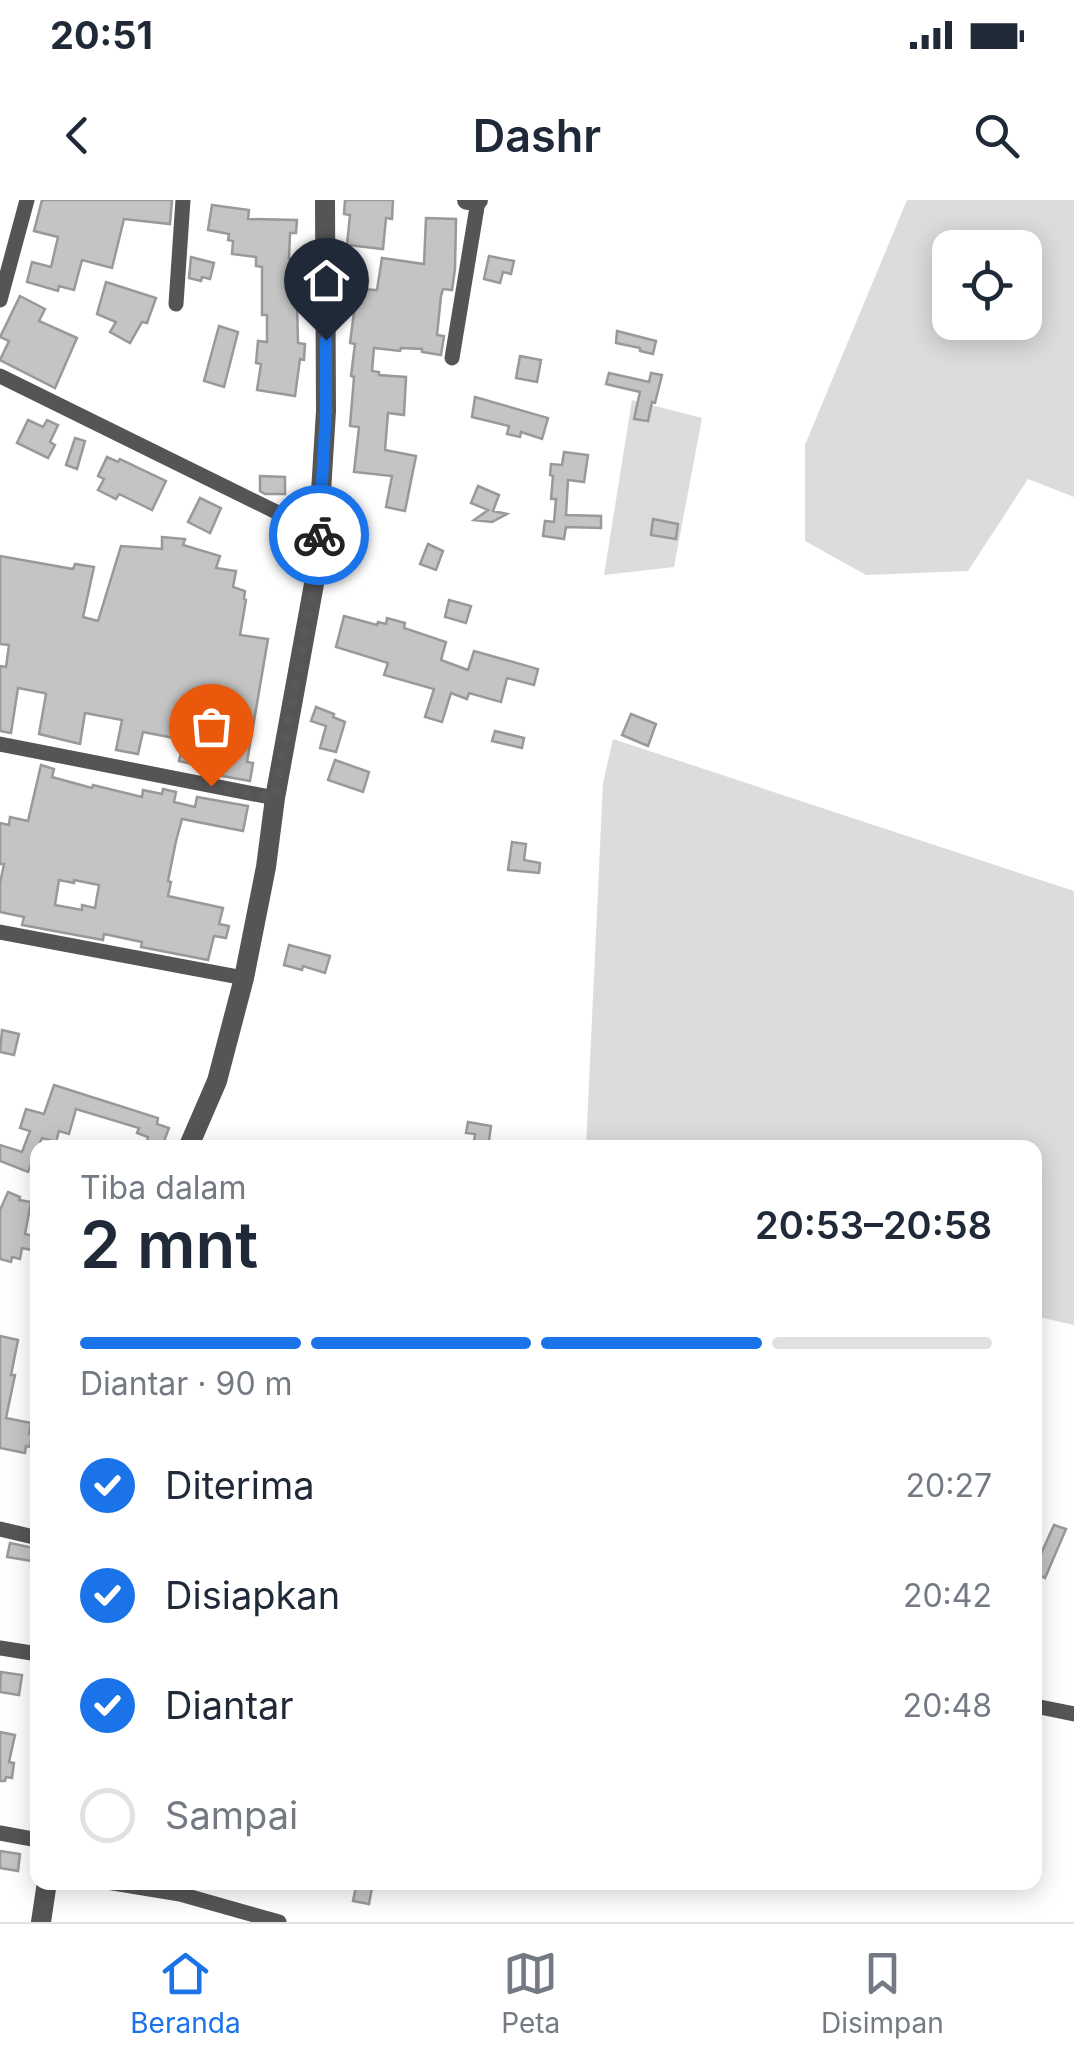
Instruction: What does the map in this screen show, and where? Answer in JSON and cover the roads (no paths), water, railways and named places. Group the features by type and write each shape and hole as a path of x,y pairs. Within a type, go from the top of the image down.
{"street":[{"path":"0,300 28,200"},
{"path":"176,304 183,200"},
{"path":"192,1140 218,1082 244,978 316,573 326,411 325,200"},
{"path":"452,358 474,200"},
{"path":"0,376 319,533"},
{"path":"0,744 275,798"},
{"path":"0,932 244,978"},
{"path":"0,1529 30,1536"},
{"path":"0,1648 30,1653"},
{"path":"1042,1707 1074,1714"},
{"path":"0,1833 30,1839"},
{"path":"41,1922 46,1890"},
{"path":"156,1890 279,1922"}]}
